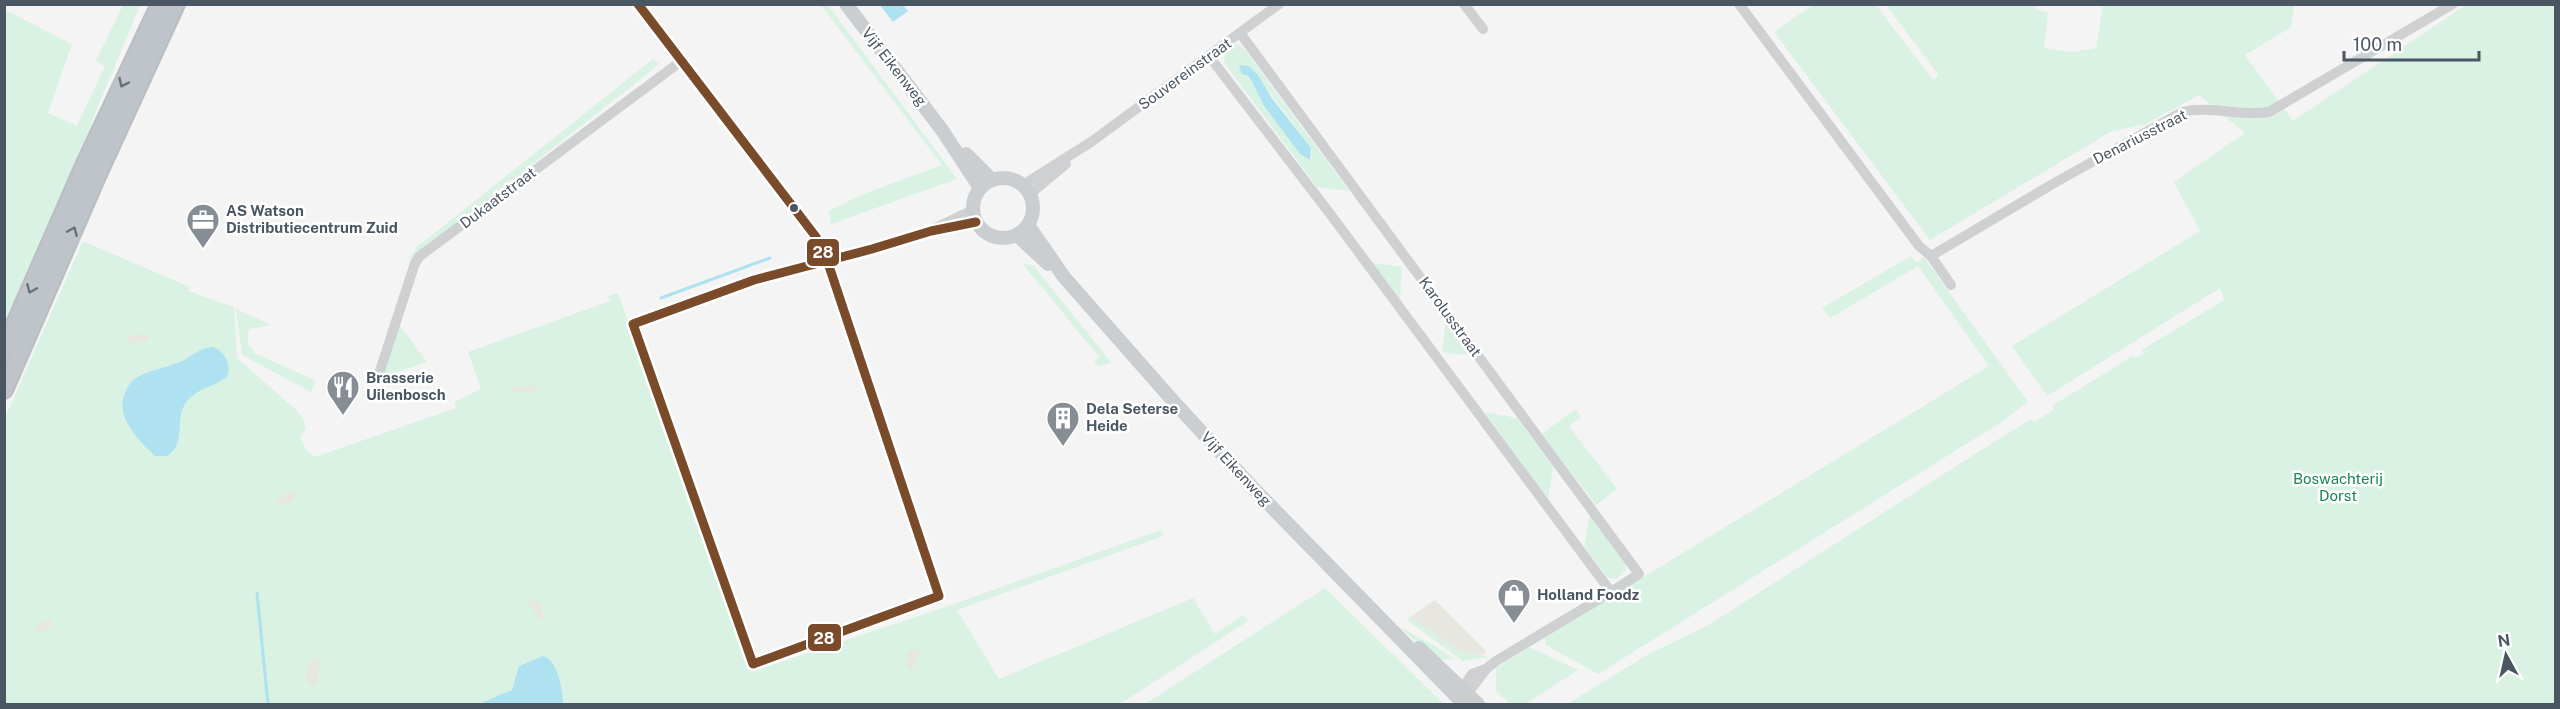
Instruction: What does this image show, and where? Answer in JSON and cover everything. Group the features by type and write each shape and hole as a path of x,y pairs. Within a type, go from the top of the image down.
{"highway":[{"path":"148,30 155,4"},
{"path":"4,349 62,216 160,4"},
{"path":"4,390 176,4"},
{"path":"155,47 184,4"}],"main road":[{"name":"Vijf Eikenweg","path":"846,4 986,184"},
{"path":"1008,178 1027,189 1034,210 1028,225 1017,235 1009,238 994,237 987,233 975,216 976,195 986,184 1008,178"},
{"name":"Vijf Eikenweg","path":"1028,225 1064,277"},
{"name":"Vijf Eikenweg","path":"1017,235 1064,277 1254,489 1391,628 1463,696 1478,705"}],"street":[{"path":"638,4 680,62 816,237 826,260 939,596 753,664 633,324 754,279 826,260 931,231 943,223 975,216"},
{"name":"Souvereinstraat","path":"1027,189 1279,4"},
{"path":"1464,4 1483,30"},
{"path":"1739,4 1919,246 1931,256 1951,285"},
{"name":"Denariusstraat","path":"1931,256 2158,124 2191,110 2255,114 2269,112 2452,4"},
{"name":"Karolusstraat","path":"1240,33 1639,574 1524,643 1486,669 1463,696"},
{"path":"1209,56 1331,215 1611,592"},
{"name":"Dukaatstraat","path":"377,380 420,256 680,62"}],"green space":[{"path":"123,5 140,5 92,121 91,132 5,331 5,10 72,44 48,113 77,126 105,66 96,61"},
{"path":"821,5 828,5 957,179 831,224 829,211 861,195 942,165"},
{"name":"Boswachterij Dorst","path":"1813,5 1876,5 1933,80 1938,74 1886,5 2035,5 2037,10 2048,12 2044,48 2072,52 2096,48 2103,5 2294,5 2291,27 2245,55 2293,121 2466,5 2555,5 2555,704 1567,704 1647,655 1707,626 1986,447 2031,419 2034,422 2054,410 2052,406 2133,356 2135,358 2144,353 2142,350 2224,300 2220,288 2047,396 2012,346 2200,231 2174,182 2245,133 2199,95 2144,125 2112,131 1930,240 1774,32"},
{"path":"1232,44 1239,44 1245,50 1349,191 1317,187 1225,64 1223,52","holes":["1246,66 1281,107 1305,140 1312,151 1310,160 1300,154 1264,106 1252,82 1241,71 1240,68"]},
{"path":"653,59 659,64 408,261 417,247"},
{"path":"83,241 190,287 188,291 234,307 237,358 296,410 306,428 300,438 307,451 315,457 456,408 454,402 481,389 468,352 610,301 608,296 618,293 707,547 754,671 954,604 1161,530 1163,536 957,610 999,679 1193,598 1215,634 1243,615 1248,621 1120,704 5,704 5,418"},
{"path":"1911,256 1916,263 1924,257 2028,402 2003,421 1598,674 1546,645 1545,639 1552,633 1989,366 1918,266 1830,318 1822,308"},
{"path":"1373,263 1402,267 1400,299"},
{"path":"1023,264 1033,265 1111,362 1098,367 1094,362 1099,357"},
{"path":"236,309 271,325 250,329 248,344 255,353 316,381 311,392 242,355"},
{"path":"1446,321 1473,356 1442,352"},
{"path":"398,323 427,362 383,377"},
{"path":"1577,410 1581,417 1569,426 1617,489 1596,505 1542,434"},
{"path":"1484,412 1517,418 1553,467 1548,499"},
{"path":"1590,514 1625,562 1626,569 1617,579 1608,578 1584,546"},
{"path":"1325,588 1444,704 1145,704"},
{"path":"1410,617 1461,651 1489,657 1463,661 1407,620"},
{"path":"1399,626 1455,660 1440,659 1437,661"},
{"path":"1529,647 1578,670 1525,704 1510,704 1496,691 1496,668"}],"sand":[{"path":"146,334 149,338 146,341 130,343 128,341 129,336"},
{"path":"535,385 537,388 534,393 510,392 511,388"},
{"path":"293,491 296,494 292,501 282,505 277,504 276,498 283,498 286,493"},
{"path":"531,600 541,606 543,619 541,621 528,603"},
{"path":"1435,600 1486,651 1484,655 1461,651 1410,617"},
{"path":"49,619 52,622 50,627 43,632 36,632 36,626"},
{"path":"917,649 921,653 913,665 914,669 911,670 907,667 907,654"},
{"path":"316,659 319,672 316,684 312,686 307,682 306,673 308,663"}],"water":[{"path":"880,5 903,5 908,11 893,22"},
{"path":"1239,66 1249,66 1258,75 1271,97 1311,148 1310,160 1300,154 1264,106 1248,76 1242,74"},
{"path":"213,347 226,359 229,368 227,377 195,393 187,401 181,415 179,437 173,451 167,456 155,456 141,442 125,417 123,399 128,387 141,375 180,362 200,350"},
{"path":"543,656 552,663 556,670 561,684 563,704 479,704 512,690 519,666"}],"waterway":[{"path":"661,298 770,258"},
{"path":"257,593 268,704"}],"transit line":[{"name":"28","path":"638,4 816,237 827,260 939,596 753,664 633,324 754,280 872,249 931,231 976,222"}],"place":[{"name":"AS Watson Distributiecentrum Zuid","path":"203,249"},
{"name":"Brasserie Uilenbosch","path":"343,416"},
{"name":"Dela Seterse Heide","path":"1063,447"},
{"name":"Holland Foodz","path":"1514,624"}]}
